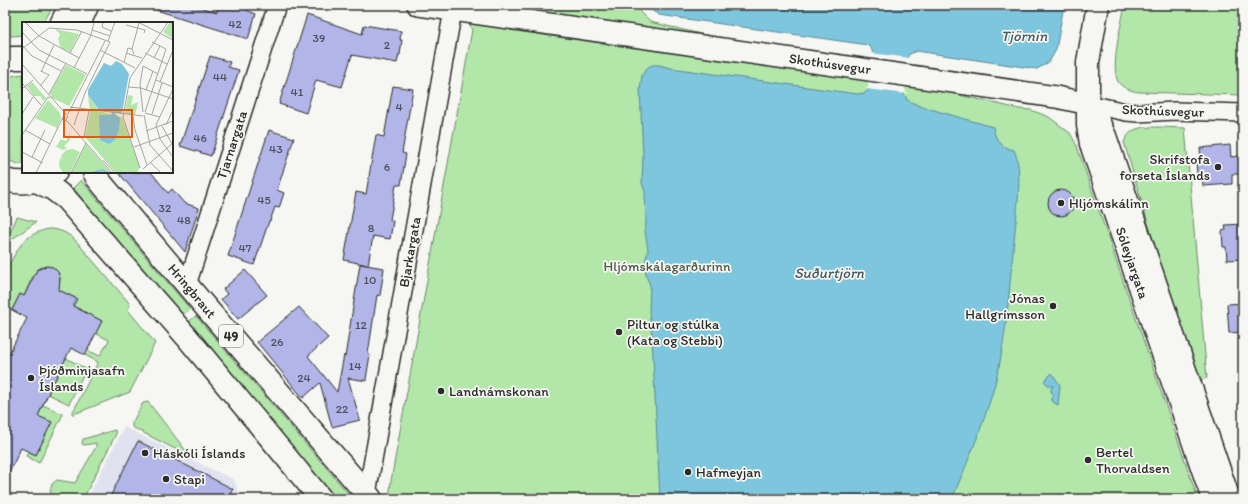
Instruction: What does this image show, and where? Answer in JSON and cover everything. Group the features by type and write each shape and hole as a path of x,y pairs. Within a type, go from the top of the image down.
{"main road":[{"path":"1089,104 1088,62 1098,5"},
{"name":"Sóleyjargata","path":"1089,104 1088,125 1091,144 1212,499"},
{"name":"Sóleyjargata","path":"1089,104 1098,119 1105,136 1229,499"},
{"path":"8,186 36,181 54,173"},
{"name":"Hringbraut","path":"94,173 97,178 187,285 369,496"},
{"name":"49","path":"36,181 53,189 66,199 186,336 321,499"}],"street":[{"path":"62,22 70,5"},
{"path":"80,22 88,5"},
{"name":"Tjarnargata","path":"187,285 277,5"},
{"name":"Skothúsvegur","path":"418,5 1056,96 1126,112 1174,111 1243,113"},
{"name":"Bjarkargata","path":"369,496 453,10"}],"shaded area":[{"name":"Háskóli Íslands","path":"124,427 234,480 240,496 239,499 87,499"}],"green space":[{"path":"5,5 54,5 44,22 22,22 22,35 12,36 5,34"},
{"name":"Hljómskálagarðurinn","path":"461,5 633,5 650,22 1019,109 1031,110 1049,117 1070,133 1076,144 1198,499 389,499 472,30"},
{"path":"1125,5 1243,5 1243,95 1139,92 1123,87 1119,83 1116,76 1115,67 1117,45"},
{"path":"22,74 22,164 5,159 5,78"},
{"path":"1138,128 1185,128 1207,378 1195,381 1124,142 1130,133"},
{"path":"81,180 190,309 180,317 73,188"},
{"path":"17,217 36,222 5,244 5,243"},
{"path":"48,229 64,232 76,241 130,304 128,310 155,343 130,392 74,414 72,414 98,362 85,355 87,350 100,356 109,340 95,333 102,321 73,306 76,298 56,289 60,281 59,273 54,268 47,266 37,270 30,281 24,296 20,294 12,310 5,307 5,269 7,269 22,243 33,235"},
{"path":"196,316 353,499 337,499 186,324"},
{"path":"66,358 86,369 69,404 48,394"},
{"path":"148,402 187,452 185,454 132,427 132,423 143,403"},
{"path":"43,405 63,414 39,463 26,456 28,451 36,455 51,422 38,416"},
{"path":"115,430 116,434 83,499 57,499 50,492 52,484 57,480 75,483 96,447 96,443 85,445 82,444 83,439"}],"water":[{"name":"Suðurtjörn","path":"643,5 1064,5 1056,50 1049,62 1037,69 916,51 908,55 903,91 907,100 920,106 993,127 995,136 999,142 1002,145 1014,150 1018,167 1019,189 1017,212 1007,316 999,367 984,418 952,499 660,499 652,337 649,311 650,285 646,276 645,262 648,250 645,231 645,192 642,183 643,156 640,90 642,75 647,68 652,65 659,65 671,68 857,94 865,93 870,88 873,53 868,45 659,15"},
{"path":"1052,373 1060,385 1058,405 1051,401 1051,398 1054,395 1051,392 1051,388 1053,386 1048,385 1044,381"}],"pier":[{"path":"871,53 910,58 905,90 907,94 866,89 868,87"}],"building":[{"path":"150,5 193,5 217,12 219,5 238,5 247,8 246,10 256,14 248,39 150,8"},
{"path":"307,15 362,34 364,25 401,31 400,40 402,40 400,55 399,54 397,63 352,55 342,87 316,80 306,113 279,104"},
{"path":"210,56 230,62 228,67 239,70 211,156 180,146"},
{"path":"393,86 413,89 402,153 406,154 401,185 396,185 390,220 393,221 390,239 373,236 368,265 344,260 356,192 366,194 376,135 384,137"},
{"path":"269,130 294,138 277,190 284,193 279,208 275,207 269,221 254,265 228,256"},
{"path":"1230,145 1231,157 1239,156 1240,174 1232,174 1232,184 1203,186 1202,174 1197,175 1196,158 1201,158 1200,148"},
{"path":"119,173 152,173 168,193 172,189 184,203 199,208 185,252"},
{"name":"Hljómskálinn","path":"1061,190 1070,194 1074,203 1070,212 1061,216 1052,212 1048,203 1052,194"},
{"path":"1243,224 1243,259 1227,260 1226,247 1223,247 1222,231 1226,230 1225,225"},
{"path":"360,264 384,268 380,296 377,295 368,354 370,355 366,379 367,381 348,378 360,420 332,427 320,383 303,398 257,342 299,307 328,338 308,356 337,392 344,355 345,357"},
{"name":"Þjóðminjasafn Íslands","path":"46,266 53,267 58,272 60,278 59,290 77,299 73,306 102,321 85,355 71,348 48,394 38,416 52,422 36,455 21,448 5,481 5,362 27,318 12,310 20,294 24,296 37,270"},
{"path":"245,270 267,295 238,319 221,299 227,294 223,289"},
{"path":"1243,303 1243,332 1229,333 1227,304"},
{"name":"Háskóli Íslands","path":"138,441 233,489 227,499 109,499"}],"place":[{"name":"Skrifstofa forseta Íslands","path":"1218,167"},
{"name":"Hljómskálinn","path":"1061,203"},
{"name":"Jónas Hallgrímsson","path":"1053,306"},
{"name":"Piltur og stúlka (Kata og Stebbi)","path":"619,332"},
{"name":"Þjóðminjasafn Íslands","path":"31,378"},
{"name":"Landnámskonan","path":"441,391"},
{"name":"Háskóli Íslands","path":"145,453"},
{"name":"Bertel Thorvaldsen","path":"1088,460"},
{"name":"Hafmeyjan","path":"688,472"},
{"name":"Stapi","path":"166,479"}],"water label":[{"name":"Tjörnin","path":"1024,36"}]}
